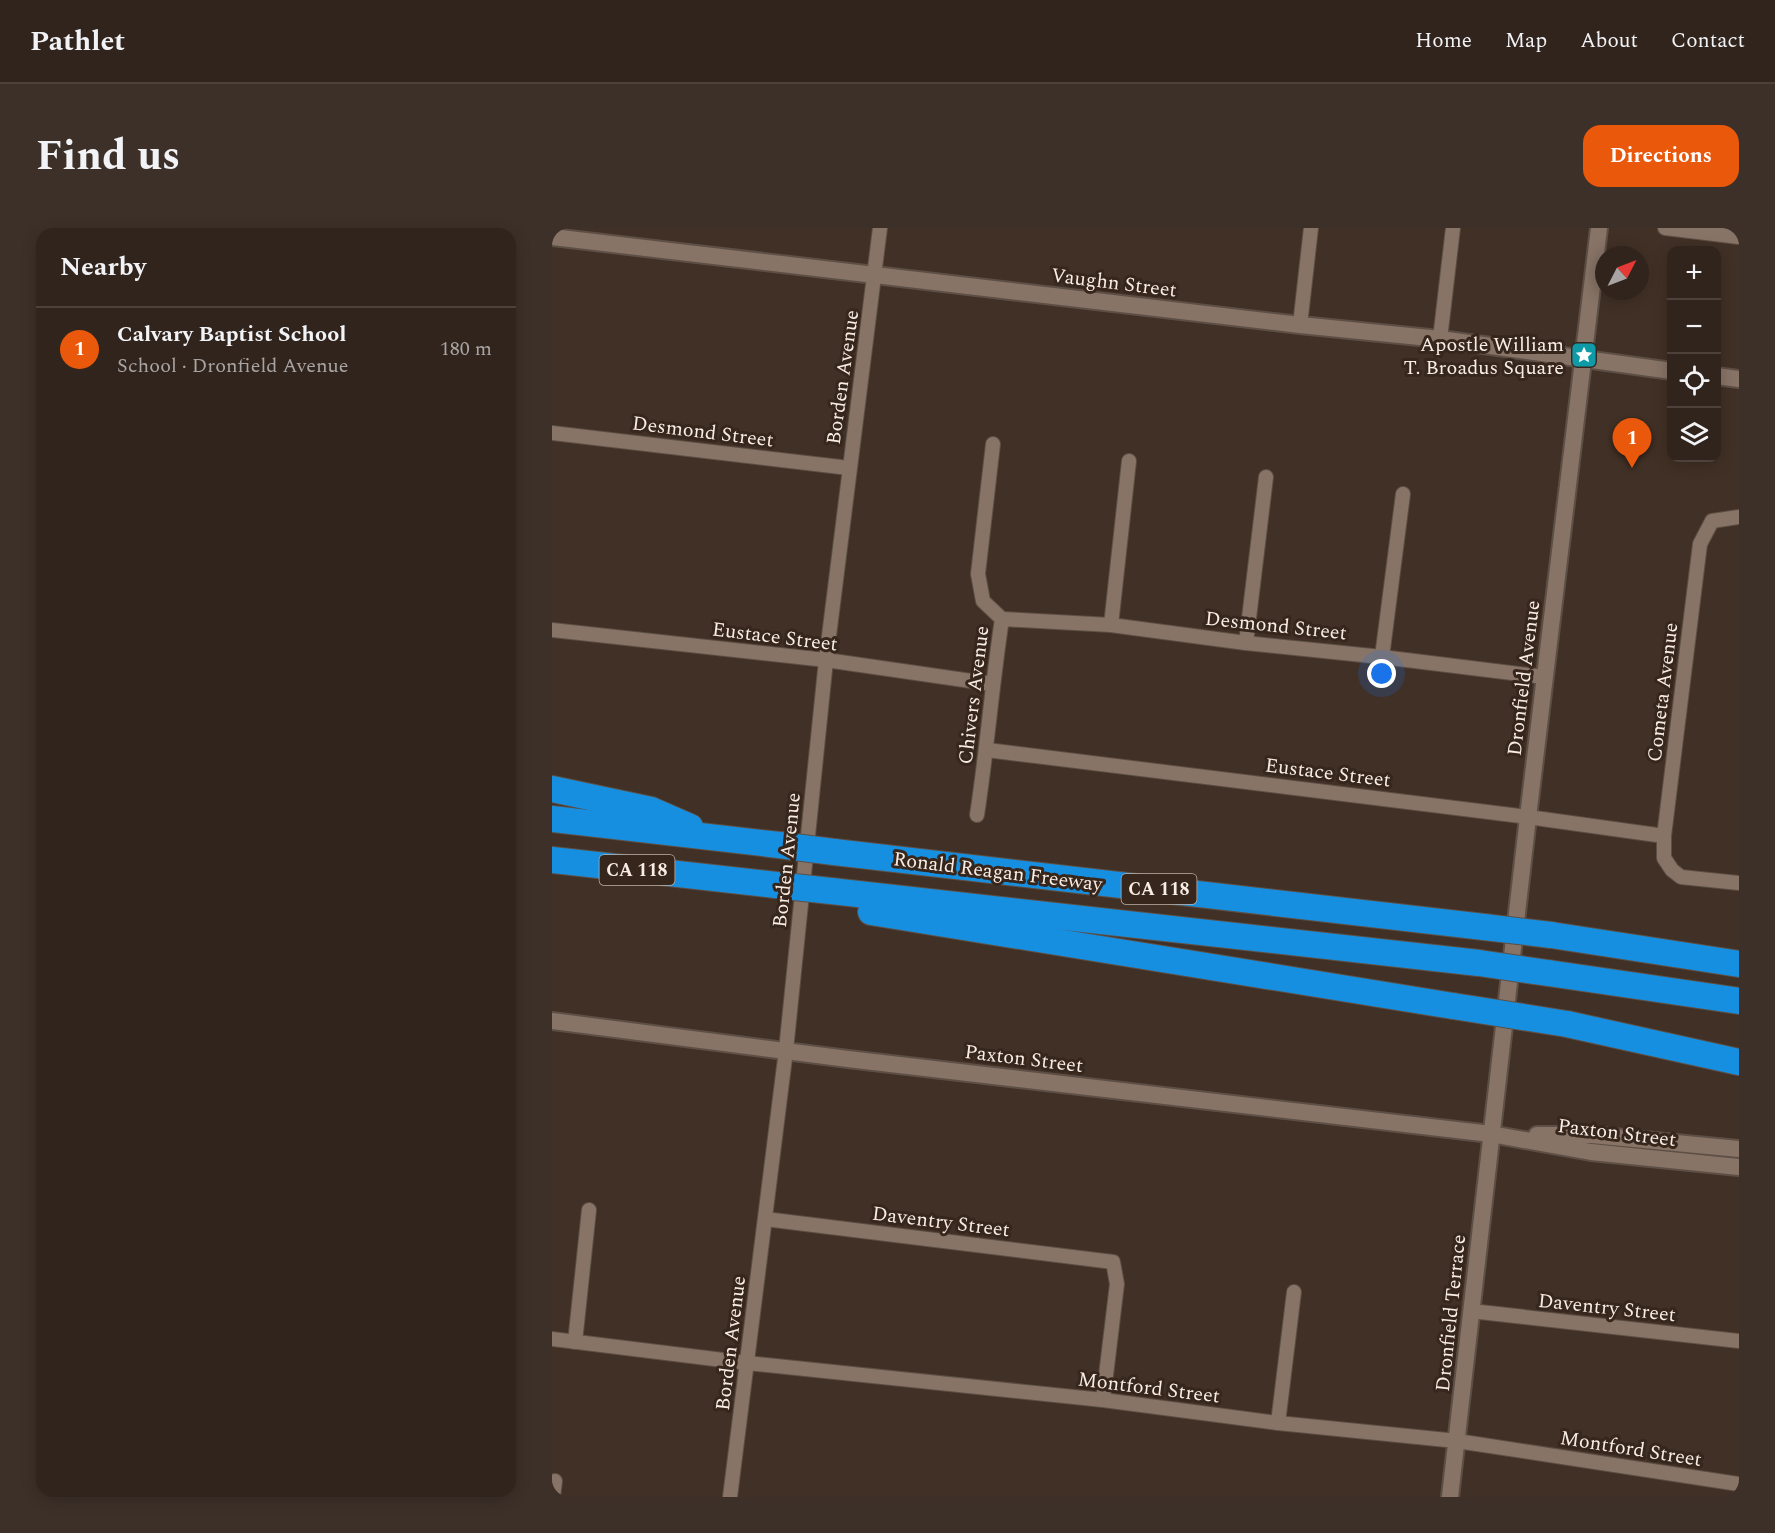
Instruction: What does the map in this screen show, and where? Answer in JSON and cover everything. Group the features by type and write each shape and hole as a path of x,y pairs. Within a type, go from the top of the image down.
{"highway":[{"path":"552,789 651,810 715,838"},
{"name":"Ronald Reagan Freeway","path":"552,819 1551,935"},
{"name":"CA 118","path":"552,861 723,879 830,897"},
{"path":"830,897 1479,963 1739,1001"},
{"path":"830,897 917,920 1567,1024 1739,1062"},
{"path":"1551,935 1739,951"},
{"path":"1551,935 1739,964"}],"street":[{"name":"Borden Avenue","path":"730,1497 786,1050 826,660 849,468 876,276 880,228"},
{"path":"1300,325 1311,228"},
{"path":"1440,339 1453,228"},
{"name":"Dronfield Avenue","path":"1491,1134 1599,228"},
{"path":"1665,228 1739,237"},
{"name":"Vaughn Street","path":"552,237 1300,325 1440,339 1582,360 1667,370"},
{"path":"1721,377 1739,379"},
{"name":"Desmond Street","path":"552,433 849,468"},
{"name":"Chivers Avenue","path":"977,815 1002,619 983,601 978,574 993,444"},
{"path":"1112,625 1129,461"},
{"path":"1246,643 1266,477"},
{"path":"1382,657 1403,494"},
{"name":"Cometa Avenue","path":"1739,517 1712,521 1700,544 1664,836 1664,858 1672,870 1681,877 1739,883"},
{"name":"Desmond Street","path":"1002,619 1112,625 1246,643 1544,677"},
{"name":"Eustace Street","path":"552,630 826,660 992,684"},
{"name":"Eustace Street","path":"987,750 1664,836"},
{"name":"Paxton Street","path":"552,1021 1491,1134 1591,1152 1739,1167"},
{"name":"Paxton Street","path":"1491,1134 1592,1135 1739,1149"},
{"name":"Dronfield Terrace","path":"1450,1497 1491,1134"},
{"path":"575,1342 589,1210"},
{"name":"Daventry Street","path":"765,1219 1113,1262 1117,1284 1103,1400"},
{"path":"1278,1423 1294,1292"},
{"name":"Daventry Street","path":"1471,1311 1739,1341"},
{"name":"Montford Street","path":"552,1339 747,1363 1103,1400 1278,1423 1457,1441 1739,1484"},
{"path":"553,1497 555,1481"}],"place":[{"name":"Apostle William T. Broadus Square","path":"1584,355"},
{"name":"Calvary Baptist School","path":"1632,468"}]}
